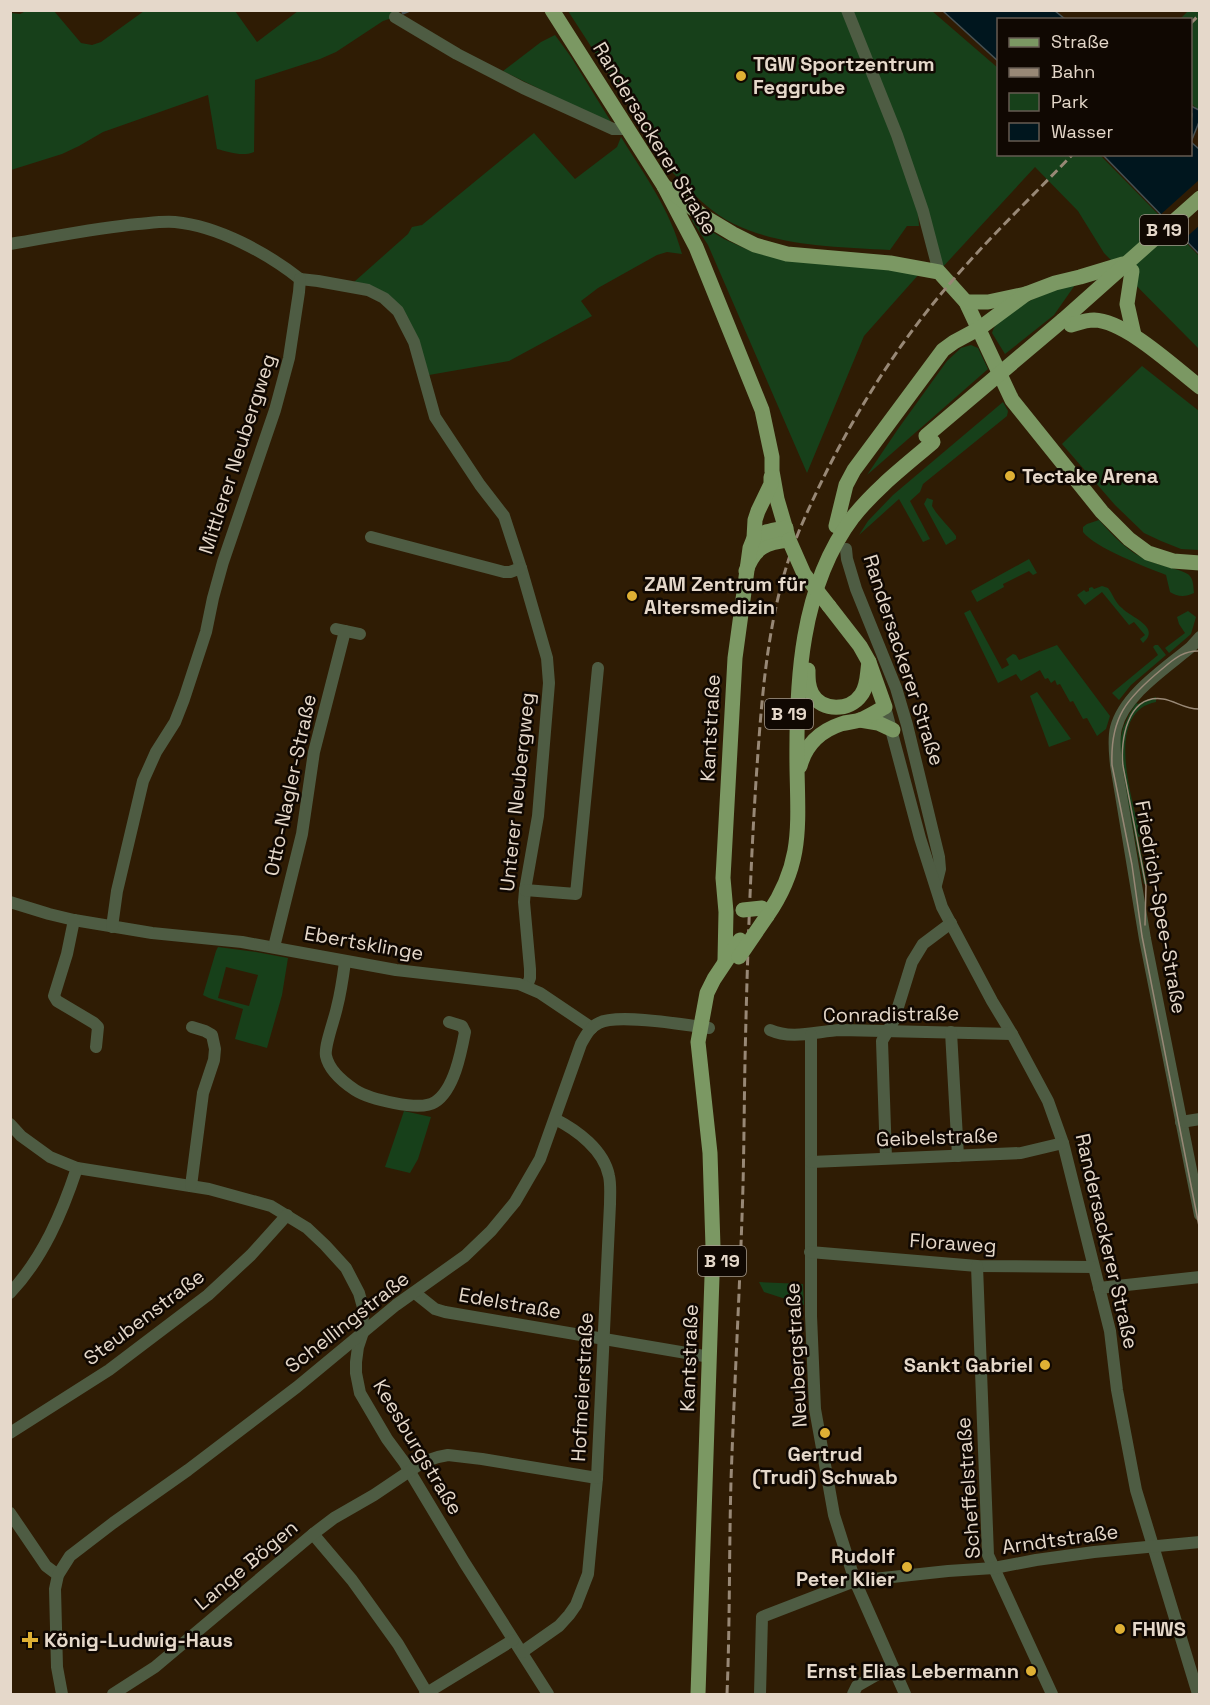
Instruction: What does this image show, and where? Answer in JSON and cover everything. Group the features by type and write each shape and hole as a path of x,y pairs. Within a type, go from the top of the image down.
{"main road":[{"name":"Randersackerer Straße","path":"552,10 664,186 696,247 762,410 777,499 787,534 804,574 860,646 869,662 885,707"},
{"path":"664,186 703,216 754,245 787,254 890,262 934,271 966,302 1012,400 1102,512 1129,540 1148,553 1173,561 1200,563"},
{"name":"B 19","path":"732,959 765,909 781,874 790,828 789,714 796,639 803,601 820,555 836,526 859,496 881,475 930,439 1071,325 1200,198"},
{"name":"B 19","path":"700,1694 722,1245 720,1175 704,1027 740,939 765,909 778,900 795,857 798,831 798,701 810,610 824,569 843,531 884,484 930,439 1063,320 1200,210"},
{"path":"966,302 988,302 1026,294 1055,283 1130,267 1126,304 1134,335"},
{"path":"836,526 846,485 854,470 943,350 980,328 1026,294"},
{"path":"1071,325 1096,320 1134,335 1200,387"},
{"name":"Kantstraße","path":"732,959 723,889 735,658 755,519 771,484 773,466"},
{"path":"854,516 848,530 846,545 832,569 814,629 808,686 819,702 839,708 856,701 862,694 869,662"},
{"path":"754,538 771,530 787,534"},
{"name":"Kantstraße","path":"746,570 755,553 763,546 787,534"},
{"path":"797,774 803,753 818,736 826,730 860,720 885,707"},
{"path":"860,720 878,723 892,730"},
{"path":"723,889 730,901 743,910 765,909"},
{"name":"Kantstraße","path":"700,1694 713,1247 712,1187 698,1048 704,1027"}],"street":[{"path":"847,10 897,135 923,211 934,271"},
{"path":"395,17 457,54 523,88 613,129 627,129"},
{"path":"10,244 114,227 162,222 177,223 208,230 241,243 274,260 300,279"},
{"name":"Unterer Neubergweg","path":"300,279 368,290 384,298 398,311 414,342 435,417 480,485 504,516 521,568 548,658 549,683 538,816 524,902 530,969 527,986"},
{"name":"Mittlerer Neubergweg","path":"112,927 117,891 141,787 156,752 175,722 184,699 206,632 223,562 275,410 289,358 300,279"},
{"path":"371,537 504,572 521,568"},
{"name":"Randersackerer Straße","path":"846,545 847,560 856,589 896,688 912,743 939,857 940,869 935,889"},
{"name":"Otto-Nagler-Straße","path":"274,947 302,834 314,752 341,630 360,634"},
{"name":"Friedrich-Spee-Straße","path":"1200,637 1128,703 1120,718 1114,740 1143,931 1200,1215"},
{"path":"525,890 576,894 598,668"},
{"name":"Randersackerer Straße","path":"885,707 942,908 1048,1101 1064,1143 1113,1347 1117,1390 1137,1490 1198,1695"},
{"name":"Ebertsklinge","path":"10,902 74,920 112,927 177,937 274,947 396,970 511,982 527,986 540,993 592,1028"},
{"path":"74,920 67,954 54,996 57,1001 94,1023 100,1024 96,1047"},
{"path":"886,1158 882,1041 894,1020 912,962 923,945 951,923"},
{"path":"345,962 338,1005 325,1053 329,1066 343,1081 357,1091 401,1105 434,1103 448,1089 465,1032 462,1026 449,1022"},
{"path":"592,1028 601,1022 618,1019 704,1027"},
{"path":"191,1186 203,1093 214,1060 215,1049 212,1035 192,1027"},
{"name":"Schellingstraße","path":"62,1695 57,1667 56,1589 58,1575 70,1556 317,1371 363,1332 471,1250 504,1217 540,1159 581,1044 592,1028"},
{"name":"Conradistraße","path":"770,1030 811,1035 823,1031 888,1030 1012,1034"},
{"path":"951,1032 958,1156"},
{"name":"Neubergstraße","path":"811,1035 810,1252 815,1408 834,1515 855,1581 905,1695"},
{"name":"Hofmeierstraße","path":"522,1652 559,1626 576,1605 588,1574 597,1478 610,1204 609,1174 592,1145 579,1133 555,1119"},
{"path":"1180,1122 1200,1119"},
{"name":"Keesburgstraße","path":"10,1124 21,1136 50,1157 77,1168 191,1186 271,1206 307,1228 346,1268 359,1293 364,1311 363,1332 356,1362 360,1393 548,1695"},
{"name":"Geibelstraße","path":"811,1162 1021,1153 1064,1143"},
{"path":"10,1293 34,1264 50,1235 63,1208 77,1168"},
{"name":"Steubenstraße","path":"10,1433 109,1370 208,1295 251,1255 287,1215"},
{"name":"Floraweg","path":"810,1252 977,1266 1093,1267"},
{"name":"Scheffelstraße","path":"977,1266 988,1555 1052,1695"},
{"path":"1099,1288 1200,1276"},
{"name":"Edelstraße","path":"414,1293 435,1309 445,1312 710,1357"},
{"name":"Lange Bögen","path":"113,1695 155,1667 334,1518 429,1459 447,1455 597,1478"},
{"path":"10,1513 46,1566 58,1575"},
{"path":"313,1534 352,1580 398,1644 426,1694 513,1640"},
{"name":"Arndtstraße","path":"760,1695 762,1617 855,1581 994,1568 1094,1552 1200,1542"},
{"path":"853,1695 857,1686 892,1666"}],"green space":[{"path":"26,11 54,11 81,43 92,45 101,42 144,11 235,11 257,42 298,11 397,11 395,17 383,21 336,52 255,80 254,152 240,154 217,149 208,95 103,132 62,154 11,170 11,13 20,14"},
{"name":"TGW Sportzentrum Feggrube","path":"568,11 932,11 997,67 997,156 1101,156 1199,256 1199,349 1104,253 1078,211 1035,167 941,269 917,198 919,226 907,226 890,250 830,247 791,242 752,232 734,224 709,208 673,173"},
{"path":"1188,11 1199,11 1199,111 1192,104 1192,18 1181,18"},
{"path":"555,35 613,125 503,71 541,42"},
{"path":"534,133 575,179 617,147 621,137 664,207 682,254 667,252 657,255 598,288 581,301 592,316 509,361 429,375 398,311 354,282 408,234 412,227 422,225"},
{"path":"691,219 724,239 753,252 920,273 864,336 807,473 708,245"},
{"path":"1075,285 1054,315 1005,354 992,333 996,324 1004,316 1041,296"},
{"path":"971,345 978,348 988,369 867,475 947,361 961,348"},
{"path":"1142,366 1199,411 1199,550 1181,549 1144,533 1115,505 1062,444"},
{"path":"1003,402 1008,411 1007,416 923,484 920,492 910,501 930,539 923,542 899,499 859,535 868,521 893,495"},
{"path":"927,498 933,500 932,506 956,536 956,539 946,545 924,504"},
{"path":"1099,520 1134,553 1149,561 1189,575 1193,581 1194,593 1182,596 1173,594 1170,592 1166,575 1122,556 1089,538 1083,532 1083,527"},
{"path":"1029,559 1037,573 1033,575 1029,571 1003,584 1004,587 977,602 971,591"},
{"path":"1102,586 1108,588 1120,606 1147,627 1148,637 1143,643 1140,639 1145,635 1134,622 1129,625 1102,592 1085,605 1077,595 1084,590 1089,591 1089,588"},
{"path":"970,610 1002,669 1009,665 1006,659 1013,654 1019,660 1057,645 1110,716 1106,729 1097,736 1087,718 1083,719 1073,701 1070,702 1060,684 1057,685 1055,680 1051,683 1048,678 1045,679 1040,670 1021,681 1016,674 998,683 964,613"},
{"path":"1188,611 1196,617 1191,634 1169,653 1165,648 1185,633 1177,617"},
{"path":"1158,645 1166,655 1131,685 1119,700 1112,693 1158,655 1153,647"},
{"path":"1037,692 1071,739 1049,747 1030,696"},
{"path":"1156,697 1156,702 1140,709 1130,722 1126,740 1128,781 1141,836 1138,837 1147,884 1144,884 1120,761 1120,741 1123,728 1136,703"},
{"path":"218,947 288,958 282,995 267,1048 235,1039 243,1009 203,995","holes":["226,967 258,975 249,1006 218,998"]},
{"path":"404,1111 431,1117 418,1159 410,1173 385,1167"},
{"path":"759,1282 803,1284 804,1305 764,1292"}],"water":[{"path":"943,11 1055,11 1064,18 997,18 997,60"},
{"path":"1192,106 1199,110 1199,122 1192,140"},
{"path":"1192,143 1199,149 1199,254 1104,156 1192,156"}],"pier":[{"path":"1199,180 1200,225 1182,241 1159,216"}],"waterway":[{"path":"403,13 410,10"}],"tram line":[{"path":"1200,651 1189,652 1175,659 1139,689 1123,710 1114,734 1112,748 1112,765 1132,865 1142,936 1200,1231"},
{"path":"1145,925 1146,886 1123,766 1125,732 1134,711 1151,699 1163,699 1200,709"}],"railway":[{"path":"1192,22 1200,14"},
{"path":"727,1694 731,1481 743,1198 750,886 764,683 781,586 802,524 829,466 860,410 894,356 948,285 1071,156"}],"place":[{"name":"TGW Sportzentrum Feggrube","path":"741,76"},
{"name":"Tectake Arena","path":"1010,476"},
{"name":"ZAM Zentrum für Altersmedizin","path":"632,596"},
{"name":"Sankt Gabriel","path":"1045,1365"},
{"name":"Gertrud (Trudi) Schwab","path":"825,1433"},
{"name":"Rudolf Peter Klier","path":"907,1567"},
{"name":"FHWS","path":"1120,1629"},
{"name":"König-Ludwig-Haus","path":"30,1640"},
{"name":"Ernst Elias Lebermann","path":"1031,1671"}]}
